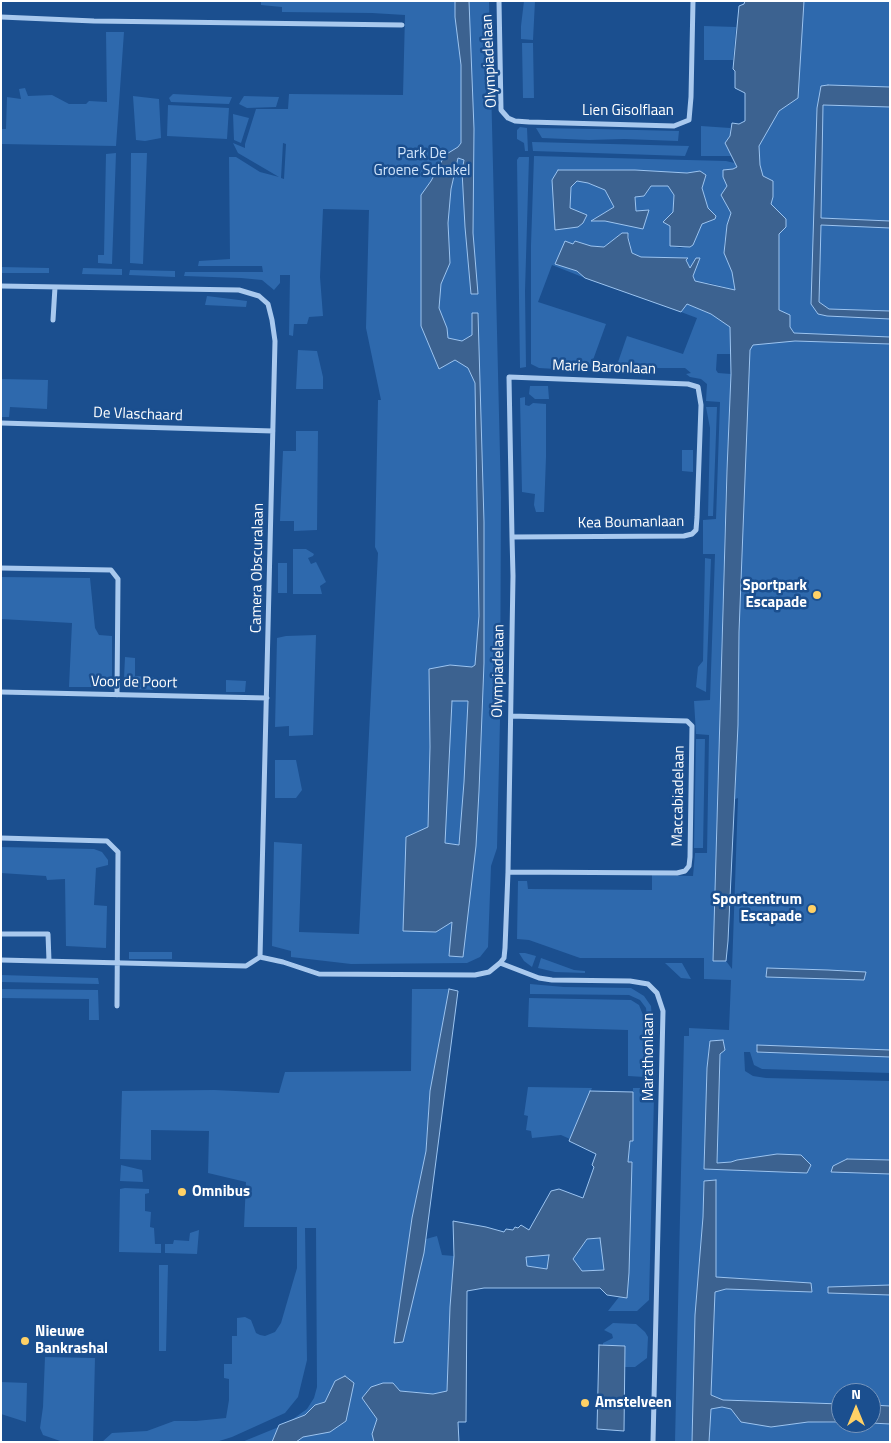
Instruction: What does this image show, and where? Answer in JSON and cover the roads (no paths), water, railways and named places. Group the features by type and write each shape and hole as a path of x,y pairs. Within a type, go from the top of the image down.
{"street":[{"name":"Olympiadelaan","path":"499,1 502,110 508,118"},
{"name":"Lien Gisolflaan","path":"508,118 515,121 529,122 674,126 689,120 693,1"},
{"path":"1,17 94,21 402,25"},
{"name":"Camera Obscuralaan","path":"1,286 238,290 259,296 268,304 274,334 274,431 260,957"},
{"path":"53,320 55,287"},
{"name":"Olympiadelaan","path":"500,963 504,958 505,948 511,716 513,576 509,377"},
{"name":"Marie Baronlaan","path":"509,377 688,384 698,387"},
{"name":"Kea Boumanlaan","path":"512,536 675,536 692,534 696,530 698,517 701,404 698,387"},
{"name":"De Vlaschaard","path":"1,423 274,431"},
{"path":"1,568 111,570 118,579 117,695"},
{"name":"Voor de Poort","path":"1,692 267,698"},
{"name":"Maccabiadelaan","path":"508,872 677,872 685,871 689,866 690,857 692,726 687,721 511,716"},
{"path":"1,838 107,840 118,852 117,1006"},
{"path":"1,934 48,934 49,961"},
{"path":"1,960 246,966 260,957 283,962 318,974 475,975 489,972 500,963"},
{"name":"Marathonlaan","path":"500,963 539,978 630,981 648,984 657,993 663,1011 653,1442"}],"place":[{"name":"Sportpark Escapade","path":"817,595"},
{"name":"Sportcentrum Escapade","path":"812,909"},
{"name":"Omnibus","path":"182,1192"},
{"name":"Nieuwe Bankrashal","path":"25,1341"},
{"name":"Amstelveen","path":"585,1403"}],"park label":[{"name":"Park De Groene Schakel","path":"422,162"}]}
